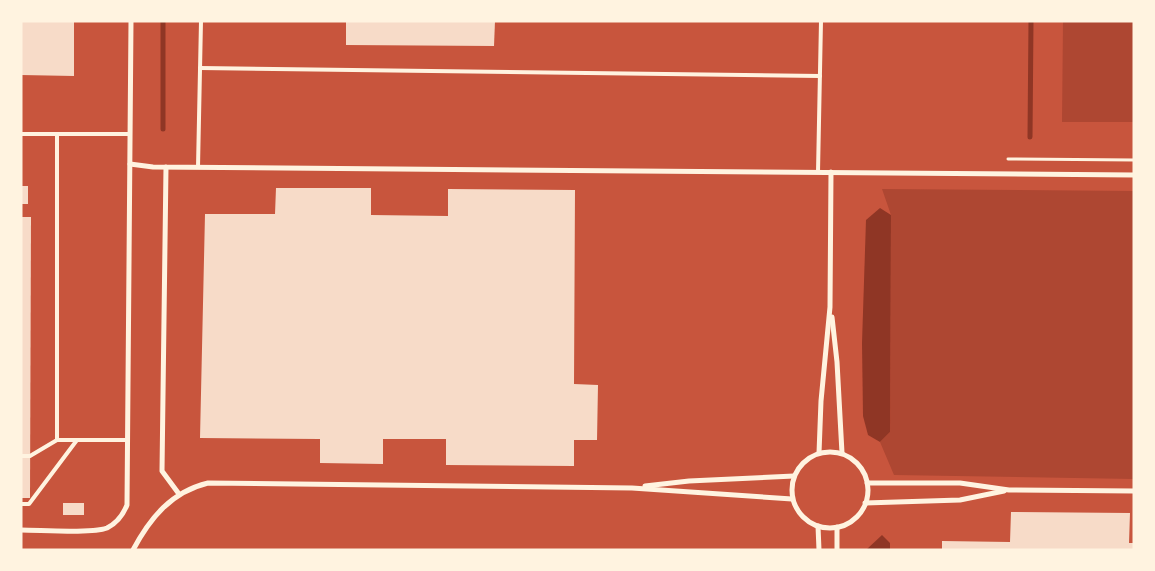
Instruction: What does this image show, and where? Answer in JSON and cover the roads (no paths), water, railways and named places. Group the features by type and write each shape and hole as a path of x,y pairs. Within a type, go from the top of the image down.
{"street":[{"path":"21,530 92,531 108,527 120,518 125,511 128,498 131,21"},
{"path":"130,164 166,167 1134,175"},
{"path":"166,167 162,471 179,494"},
{"path":"819,453 830,307 831,172"},
{"path":"830,307 838,362 842,454"},
{"path":"835,452 842,454 856,462 865,475 867,496 865,503 861,512 847,524 828,528 818,526 802,516 796,508 792,499 791,488 794,476 804,461 819,453 835,452"},
{"path":"632,488 689,481 794,476"},
{"path":"133,550 143,531 164,506 179,494 194,486 208,483 632,488 792,499"},
{"path":"867,483 960,484 1009,490 1134,491"},
{"path":"865,503 960,500 1009,490"},
{"path":"818,526 819,550"},
{"path":"837,550 838,527"}],"lane":[{"path":"198,167 201,21"},
{"path":"818,172 821,21"},
{"path":"200,68 820,76"},
{"path":"21,134 130,134"},
{"path":"57,135 57,440"},
{"path":"21,456 30,456 57,440 128,440"},
{"path":"21,504 29,504 77,440"}],"waterway":[{"path":"163,21 163,129"},
{"path":"1030,137 1031,21"}]}
